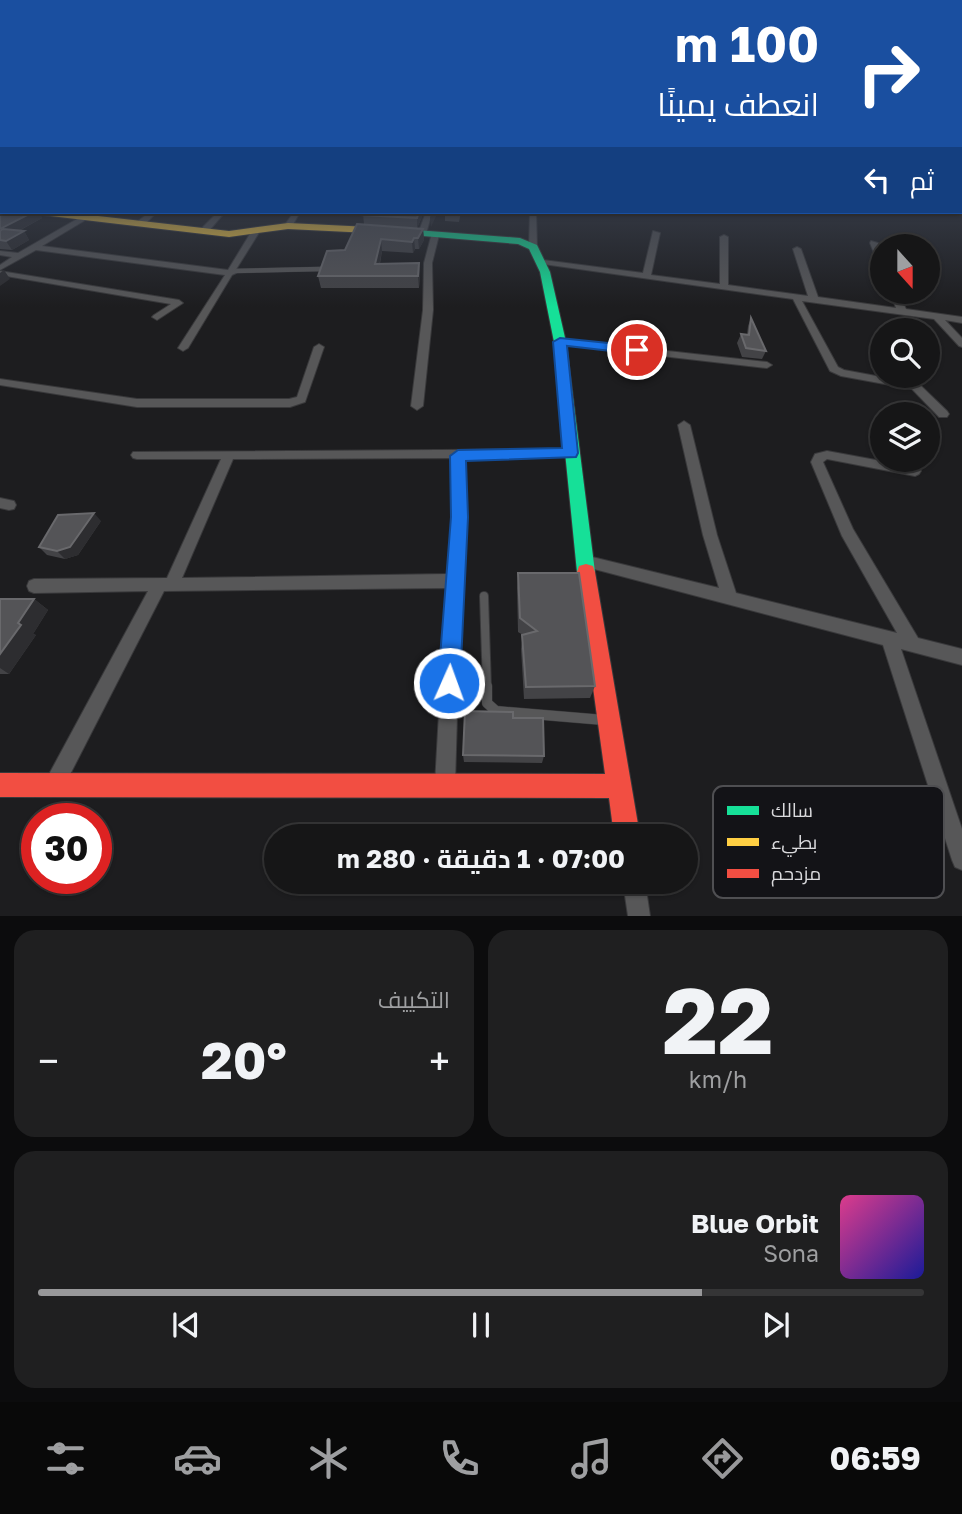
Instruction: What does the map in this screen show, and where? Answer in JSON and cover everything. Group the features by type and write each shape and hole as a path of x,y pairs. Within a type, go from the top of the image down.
{"street":[{"path":"0,270 76,222"},
{"path":"122,222 229,234 256,231 284,222"},
{"path":"204,231 213,222"},
{"path":"317,222 520,241 533,247 543,262 560,342 570,453 584,561 625,824"},
{"path":"417,406 428,310 429,222"},
{"path":"533,222 533,247"},
{"path":"183,348 233,272 256,231"},
{"path":"647,276 656,233"},
{"path":"724,237 724,287"},
{"path":"34,247 233,272"},
{"path":"797,249 814,300"},
{"path":"0,253 20,256"},
{"path":"543,262 962,320"},
{"path":"0,270 179,303 157,317"},
{"path":"796,297 834,369 841,373 915,386 943,414"},
{"path":"899,304 902,312"},
{"path":"937,317 962,344"},
{"path":"560,342 767,365"},
{"path":"0,382 137,403 289,403 300,399 304,393 319,347"},
{"path":"684,425 709,535 730,598"},
{"path":"137,455 458,456 570,453"},
{"path":"54,785 165,585 229,455"},
{"path":"870,463 827,455 819,457 817,462 847,532 914,646"},
{"path":"444,784 459,517 458,456"},
{"path":"584,561 962,657"},
{"path":"34,586 454,581"},
{"path":"890,640 938,786"},
{"path":"0,785 620,786"},
{"path":"944,805 962,860"},
{"path":"636,894 639,915"}],"lane":[{"path":"233,272 321,269"},
{"path":"484,596 487,703 496,711 609,720"}],"building":[{"path":"0,222 14,222 0,229"},
{"path":"357,224 423,229 412,242 381,239 375,264 419,263 418,276 318,276 327,251 345,250"},
{"path":"0,231 24,231 6,241 0,240"},
{"path":"751,318 766,351 746,348 741,334 749,335"},
{"path":"94,513 70,547 57,551 39,547 58,515"},
{"path":"518,573 579,573 595,686 526,687 522,635 537,631 520,618"},
{"path":"0,599 34,599 18,623 21,625 0,654"},
{"path":"465,711 513,712 513,718 543,718 544,756 463,755"}],"traffic: fast":[{"path":"390,231 520,241 533,247 545,272 560,342 586,572"}],"traffic: slow":[{"path":"125,222 229,234 288,226 390,231"}],"traffic: jam":[{"path":"586,572 625,824"},
{"path":"0,785 620,786"}],"route":[{"path":"449,683 459,517 458,456 570,453 560,342 637,350"}]}
